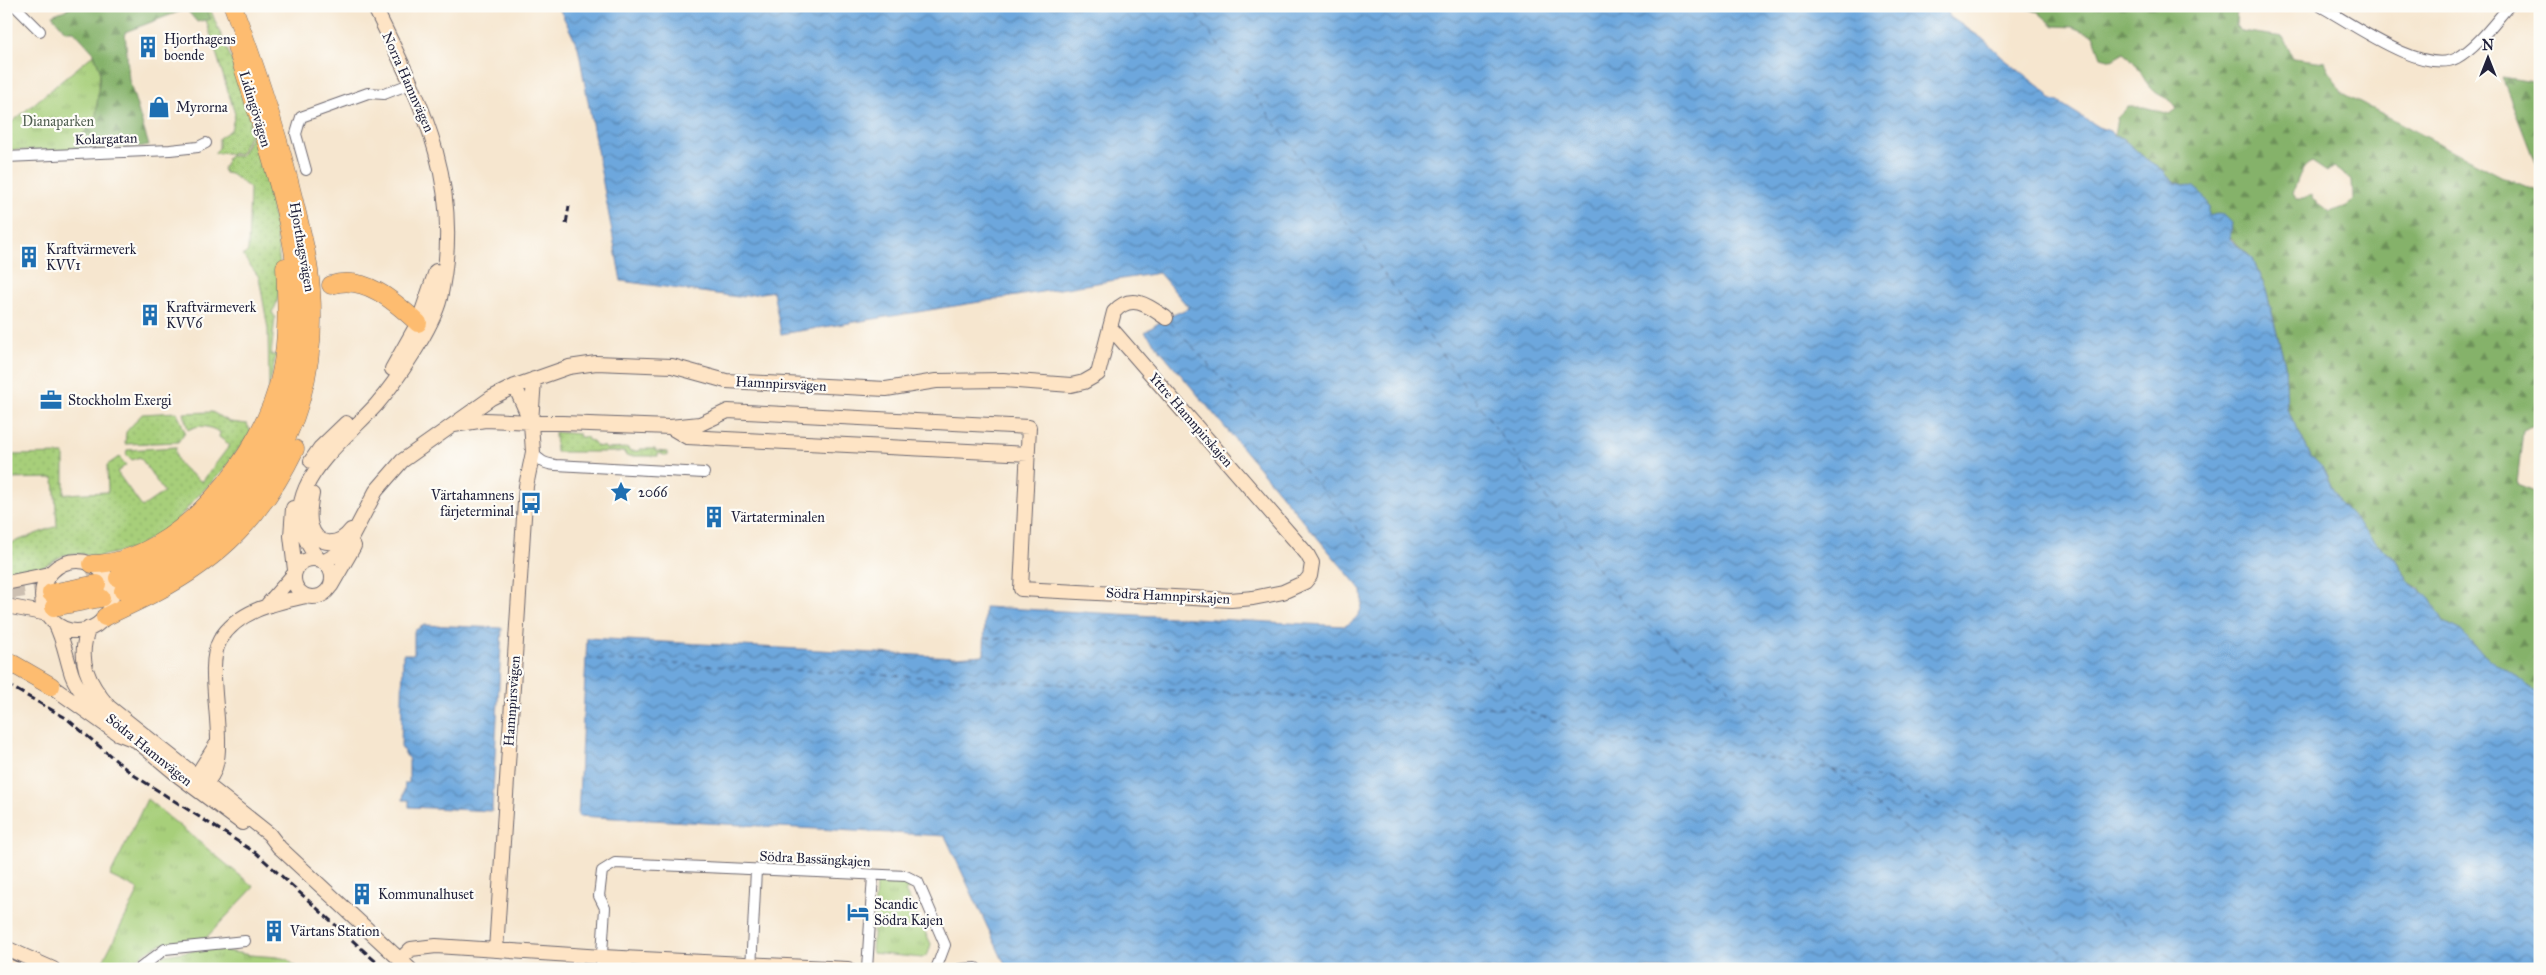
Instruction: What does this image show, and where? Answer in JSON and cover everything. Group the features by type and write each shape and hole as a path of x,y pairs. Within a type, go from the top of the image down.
{"highway":[{"name":"Lidingövägen","path":"220,6 283,183"},
{"name":"Lidingövägen","path":"233,6 269,108 283,183"},
{"name":"Hjorthagsvägen","path":"283,183 309,267 313,320 310,361 303,396 282,448 266,476 234,516 206,542 172,566 120,584 183,544 222,511 258,465 278,424 297,363 300,315 296,269 283,183"},
{"path":"52,599 94,580 106,564 144,551 186,524 232,476 259,434 276,394 282,373 285,346 286,288 283,183"},
{"path":"331,285 354,282 371,287 422,326"},
{"path":"105,617 155,593 208,560 232,540 266,500 294,452 308,414 316,362 316,340 313,320"},
{"path":"52,599 94,580"},
{"path":"6,660 51,686"}],"main road":[{"name":"Norra Hamnvägen","path":"322,562 306,543 300,513 306,486 313,471 390,386 410,358 422,326 433,285 445,218 439,157 428,121 412,83 374,6"},
{"path":"1110,327 1114,312 1119,306 1130,301 1148,304 1166,318"},
{"name":"Norra Hamnvägen","path":"295,572 291,522 294,502 304,474 320,448 377,391 422,326"},
{"name":"Hamnpirsvägen","path":"322,562 345,550 376,491 402,462 454,425 470,411 515,386 569,367 596,363 672,366 726,381 886,390 936,381 1031,382 1071,385 1094,377 1101,368 1110,327"},
{"name":"Yttre Hamnpirskajen","path":"1110,327 1307,554 1312,563 1310,576"},
{"name":"Hamnpirsvägen","path":"496,950 526,486 533,452 531,423 534,379"},
{"name":"Hamnpirsvägen","path":"515,386 531,423"},
{"name":"Hamnpirsvägen","path":"454,425 485,420 670,427 700,424 728,411 1030,427 1021,589"},
{"name":"Hamnpirsvägen","path":"670,427 687,437 1028,454"},
{"name":"Norra Hamnvägen","path":"332,450 317,479 312,495 310,520 316,536 328,543 338,542 348,535 368,508"},
{"name":"Hamnpirsvägen","path":"328,590 352,550 368,508"},
{"path":"200,782 216,769 214,673 217,645 238,621 267,604 306,560 322,562 331,574 328,590 320,596 306,596 267,604"},
{"path":"295,572 296,587 306,596"},
{"path":"6,583 52,599 73,630 90,628 105,617 111,602 110,586 104,574 94,580"},
{"name":"Södra Hamnpirskajen","path":"1021,589 1231,600 1283,592 1305,582 1310,576"},
{"path":"6,606 52,599"},
{"name":"Södra Hamnvägen","path":"52,599 77,685 102,712 135,740 200,782"},
{"name":"Södra Hamnvägen","path":"90,628 82,655 86,673 97,692 109,707 200,782 269,834 279,848 405,964"},
{"path":"51,686 117,733 135,740"},
{"path":"405,964 411,949 436,946 496,950 602,963 848,969"},
{"path":"6,948 53,969"},
{"path":"6,965 14,969"}],"street":[{"path":"15,6 40,31"},
{"path":"2320,6 2416,59 2439,62 2457,58 2478,40 2509,6"},
{"path":"306,170 296,134 297,125 302,117 368,93 384,94 412,83"},
{"name":"Kolargatan","path":"6,156 170,150 198,147 206,144"},
{"path":"533,452 538,459 546,464 704,473"},
{"name":"Södra Bassängkajen","path":"602,963 605,908 599,896 602,871 615,863 906,876 918,882 946,945 936,969"},
{"path":"751,967 756,870"},
{"path":"867,969 873,875"},
{"path":"139,969 165,949 245,941"},
{"path":"960,969 976,968"}],"green space":[{"path":"75,6 205,6 211,19 197,22 186,9 125,32 129,80 149,146 72,150 96,116 100,70 94,53 74,31 65,31 52,15"},
{"path":"205,6 209,6 245,98 262,161 277,235 280,268 279,294 272,312 275,317 271,355 276,355 269,388 268,329 259,277 243,256 248,251 250,188 231,174 225,173 223,169 229,156 241,156 252,134 249,123 250,134 240,154 214,153 219,148 219,138 231,130 235,114 206,20 210,19"},
{"path":"2020,6 2237,6 2236,26 2241,31 2283,37 2293,58 2325,62 2341,92 2501,176 2537,191 2540,186 2540,423 2523,430 2517,484 2540,493 2540,694 2490,660 2461,631 2444,622 2419,588 2410,583 2395,559 2378,545 2339,502 2322,467 2311,456 2287,409 2285,364 2266,290 2253,259 2208,216 2183,185 2175,183 2164,171 2146,159 2122,138 2114,136 2117,118 2128,107 2144,107 2170,114 2177,109 2175,105 2153,90 2134,62 2124,53 2112,60 2101,57 2093,35 2073,27 2054,26 2038,12","holes":["2312,162 2327,172 2333,167 2352,180 2353,199 2347,206 2330,212 2312,199 2311,194 2304,199 2297,199 2293,194 2300,175 2308,164"]},
{"name":"Dianaparken","path":"94,54 100,70 96,116 72,150 6,150 6,127"},
{"path":"2502,77 2540,83 2540,176"},
{"path":"177,412 185,432 178,442 125,444 126,432 142,414"},
{"path":"212,412 230,422 247,424 251,432 222,472 195,499 174,524 133,549 97,557 80,554 64,555 39,569 6,578 6,545 57,526 54,478 6,479 6,455 64,454 64,494 108,492 107,465 119,457 126,465 117,472 142,507 164,492 140,457 132,460 126,454 127,450 176,447 179,463 202,482 230,445 219,437 220,432 204,426 188,430 184,413"},
{"path":"555,432 579,434 580,437 587,437 588,440 593,441 596,446 605,447 606,449 628,448 629,451 640,451 640,449 655,449 655,451 667,452 667,456 658,453 658,456 626,456 625,452 556,452"},
{"path":"147,799 254,887 206,938 162,944 145,953 125,969 99,969 139,890 110,876"},
{"path":"893,880 905,882 911,887 905,891 931,944 928,954 922,958 872,953 876,883"},
{"path":"210,948 287,959 298,969 146,969 165,955"}],"water":[{"path":"558,6 1945,6 1950,17 1983,39 2003,58 2046,92 2051,100 2057,101 2098,127 2110,131 2114,136 2122,138 2146,159 2164,171 2175,183 2194,187 2202,194 2209,206 2209,216 2224,215 2232,223 2230,239 2253,259 2266,290 2285,364 2287,409 2311,456 2322,467 2339,502 2378,545 2395,559 2410,583 2431,599 2444,622 2461,631 2490,660 2540,694 2540,969 1007,969 945,836 578,816 587,638 954,657 984,655 985,607 1345,626 1354,620 1360,612 1362,591 1145,332 1166,318 1189,308 1159,273 781,334 773,291 738,297 621,281 578,47"},
{"path":"424,625 502,628 492,811 409,807 409,800 403,800 405,783 409,783 409,760 401,747 403,654 414,654 414,631"}],"ferry route":[{"path":"1190,6 1624,605 1830,768"},
{"path":"1170,322 1520,708"},
{"path":"985,638 1479,662"},
{"path":"586,659 1521,709 1605,739 1738,753 1881,778 2000,833 2186,969"},
{"path":"1833,770 2083,969"}],"tunnel":[{"path":"88,575 115,564"},
{"path":"6,591 54,583"}],"railway":[{"path":"566,224 569,206"},
{"path":"6,684 66,718 132,774 256,853 384,969"}],"place":[{"name":"Hjorthagens boende","path":"148,47"},
{"name":"Myrorna","path":"159,107"},
{"name":"Kraftvärmeverk KVV1","path":"29,257"},
{"name":"Kraftvärmeverk KVV6","path":"150,315"},
{"name":"Stockholm Exergi","path":"51,400"},
{"name":"2066","path":"621,492"},
{"name":"Värtahamnens färjeterminal","path":"531,503"},
{"name":"Värtaterminalen","path":"714,517"},
{"name":"Kommunalhuset","path":"362,894"},
{"name":"Scandic Södra Kajen","path":"858,912"},
{"name":"Värtans Station","path":"274,931"}]}
